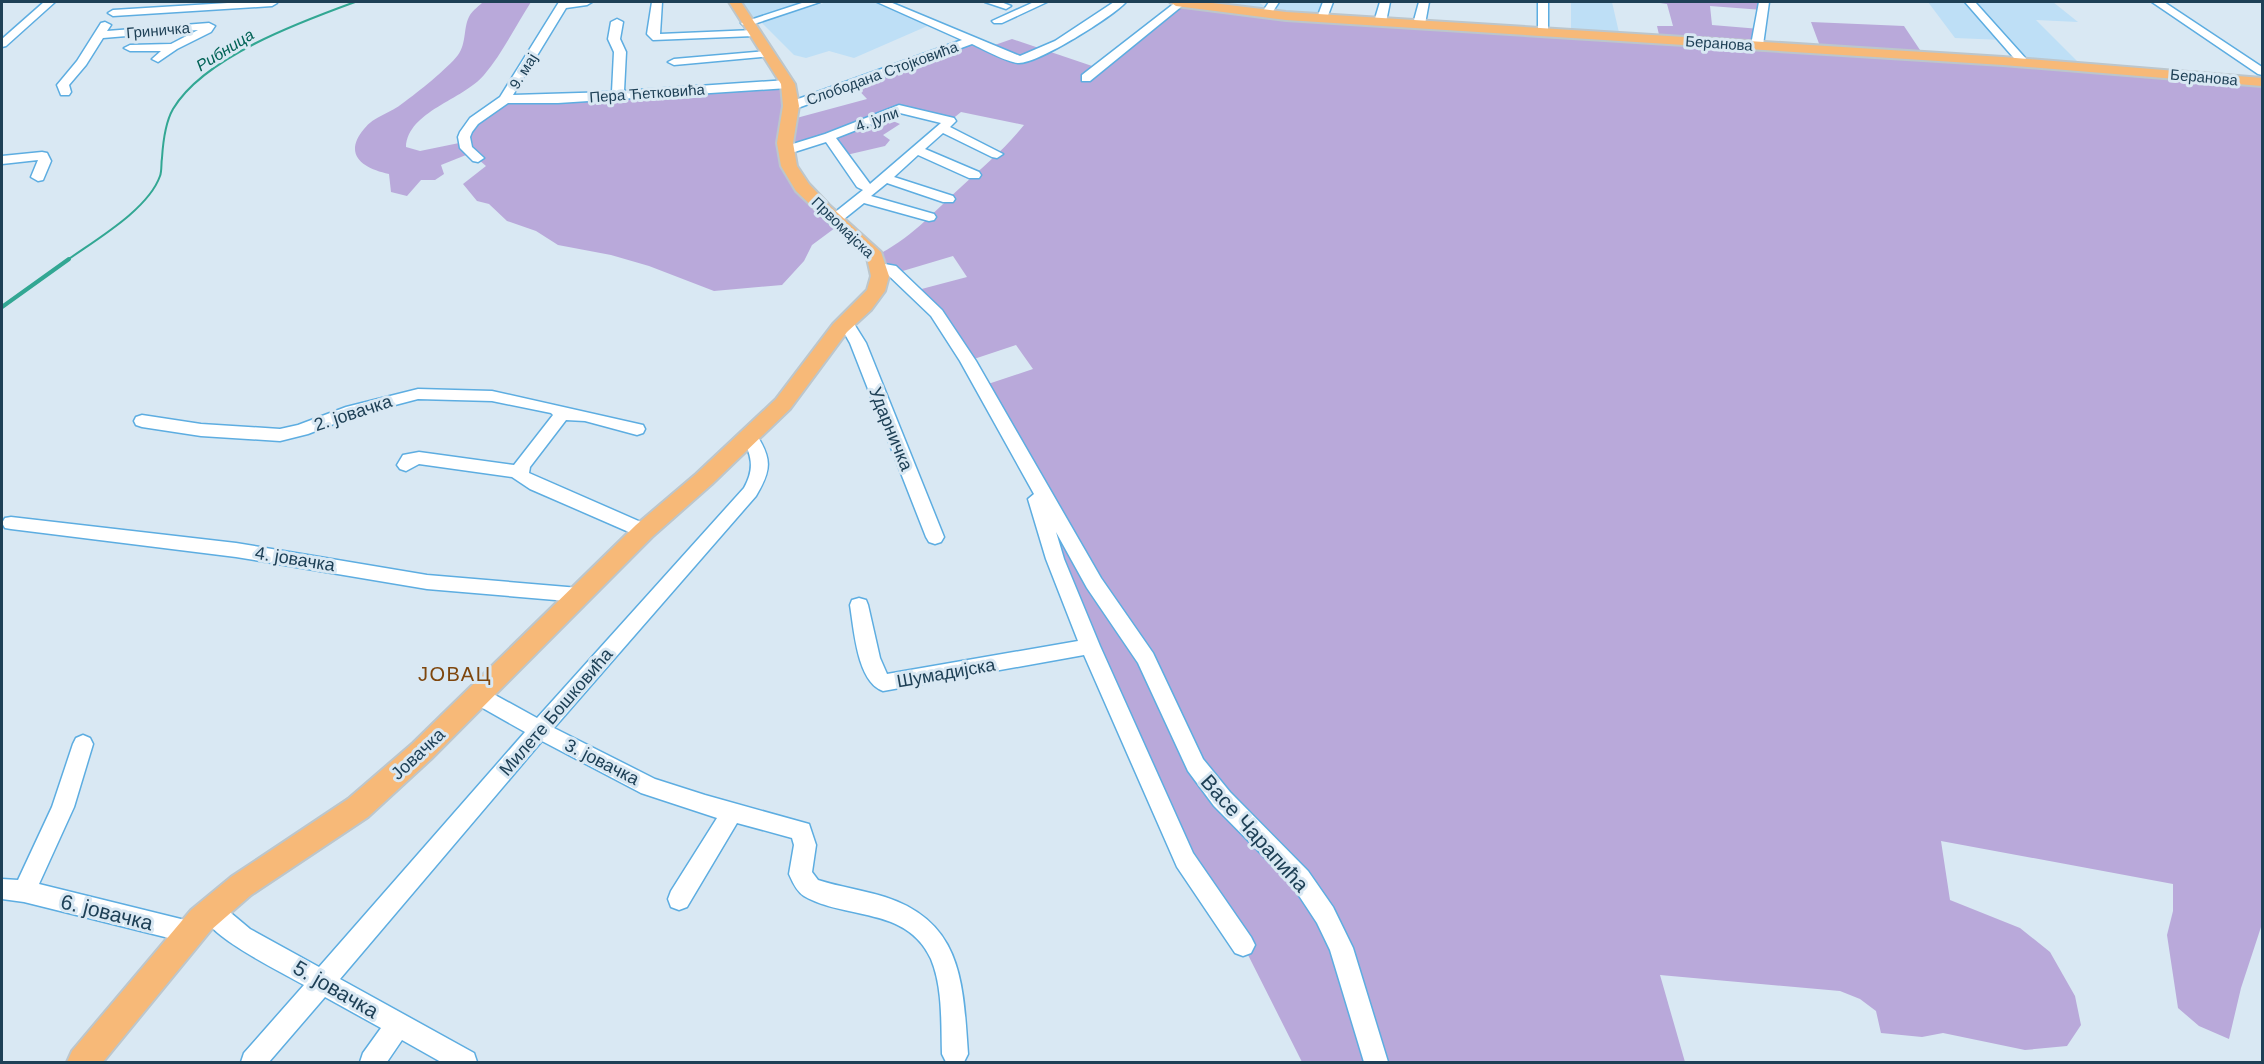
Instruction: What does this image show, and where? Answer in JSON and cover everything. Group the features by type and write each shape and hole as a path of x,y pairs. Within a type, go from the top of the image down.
{"main road":[{"name":"Првомајска","path":"735,2 789,84 791,106 785,151 789,166 799,182 834,220 871,252 879,267 880,280 876,291 864,306 846,322 783,404 749,436"},
{"name":"Беранова","path":"1179,2 1266,14 2024,63 2262,82"},
{"name":"Јовачка","path":"83,1062 189,932 210,911 263,871 358,808 408,764 644,531 749,436"}],"street":[{"path":"2,44 50,2"},
{"path":"65,92 63,85 82,63 122,2"},
{"path":"563,3 587,2"},
{"path":"657,2 653,34 655,38 670,39 750,28 815,2"},
{"path":"882,2 1019,60 1033,56 1059,42 1121,2"},
{"path":"990,2 1005,6"},
{"path":"998,21 1042,2"},
{"path":"1086,78 1179,2"},
{"path":"1266,14 1274,2"},
{"path":"1322,18 1328,2"},
{"path":"1380,21 1385,2"},
{"path":"1419,24 1424,2"},
{"path":"1544,2 1544,32"},
{"path":"1757,45 1764,2"},
{"path":"1970,2 2024,63"},
{"path":"2157,2 2262,72"},
{"path":"113,13 272,3"},
{"name":"9. мај","path":"478,158 466,148 464,137 466,132 474,121 505,99 563,3"},
{"path":"617,22 614,39 620,52 618,95"},
{"name":"Гриничка","path":"99,35 209,26 202,33 173,47 158,59"},
{"name":"Слободана Стојковића","path":"791,106 973,40"},
{"name":"Гриничка","path":"130,48 173,47"},
{"path":"674,62 768,54"},
{"name":"Пера Ћетковића","path":"505,99 531,100 789,84"},
{"name":"4. јули","path":"785,151 829,137 899,109 950,121 942,128 997,154"},
{"path":"834,220 942,128"},
{"name":"4. јули","path":"829,137 862,184 866,194"},
{"path":"917,150 974,176"},
{"path":"2,160 42,156 45,161 38,177"},
{"path":"884,178 948,199"},
{"name":"Првомајска","path":"866,194 929,217"},
{"path":"879,267 891,269 937,313 968,361 1028,468 1055,559 1090,645 1185,860 1243,945"},
{"name":"Ударничка","path":"846,322 858,343 935,537"},
{"name":"2. јовачка","path":"142,421 201,430 279,435 302,430 352,411 418,394 492,396 556,409 561,414 585,416 637,429"},
{"path":"520,472 561,414"},
{"name":"Милете Бошковића","path":"253,1062 321,980 750,492 761,473 760,452 749,436"},
{"path":"406,465 409,459 419,458 520,472"},
{"name":"Васе Чарапића","path":"1028,468 1094,583 1146,659 1195,765 1222,799 1300,878 1325,915 1341,948 1376,1062"},
{"path":"520,472 520,476 525,480 644,531"},
{"name":"4. јовачка","path":"11,523 236,550 427,582 579,595"},
{"name":"Шумадијска","path":"859,605 875,673 883,682 1004,663 1090,645"},
{"name":"3. јовачка","path":"479,696 539,730 648,786 801,831 805,845 800,874 805,884 810,888 887,909 926,931 940,950 946,967 955,1054"},
{"name":"6. јовачка","path":"83,744 63,807 13,890 189,932"},
{"path":"678,899 732,812"},
{"name":"5. јовачка","path":"210,911 242,937 465,1062"},
{"path":"372,1062 398,1025"}],"shaded area":[{"path":"483,2 531,2 491,67 475,84 426,115 416,124 409,135 406,147 420,151 464,142 466,132 505,99 788,84 789,120 867,99 853,84 973,40 989,47 1012,39 1098,68 1182,2 1235,11 1660,39 1657,26 1673,26 1667,4 1653,2 1764,2 1763,10 1710,6 1712,25 1760,29 1757,45 1821,49 1811,22 1904,26 1924,56 2262,82 2262,924 2241,988 2229,1039 2199,1026 2178,1008 2167,935 2173,911 2173,884 1941,841 1950,900 2020,928 2050,952 2075,996 2081,1025 2067,1046 2025,1050 1943,1033 1922,1037 1881,1033 1876,1011 1860,999 1840,991 1660,975 1685,1062 1302,1062 1243,945 1185,860 1090,646 1028,468 982,386 1033,369 1016,345 968,361 914,291 967,277 953,256 896,273 875,256 899,242 921,225 1002,149 1024,125 961,112 950,121 904,109 881,116 900,124 883,135 890,140 885,146 842,156 829,137 785,151 789,166 839,225 812,245 804,261 782,285 714,291 649,266 611,255 558,245 536,231 507,221 489,204 477,201 463,184 486,166 471,153 441,165 444,174 435,180 421,180 407,196 391,192 389,174 371,169 359,159 355,146 364,129 409,98 453,61 463,45 466,24 470,15"},
{"path":"735,2 815,2 747,23"},
{"path":"827,2 877,2 932,24 854,58 829,51 806,58 794,55 761,22"},
{"path":"1196,2 1258,2 1269,9 1274,2 1328,2 1322,18 1194,5"},
{"path":"1571,2 1612,2 1620,37 1571,34"},
{"path":"1928,2 2053,2 2078,22 2036,20 2083,67 2024,63 2003,40 1955,38"}],"waterway":[{"name":"Рибница","path":"66,261 133,212 154,189 161,174 168,120 187,90 207,73 255,44 281,31 355,2"},
{"name":"Рибница","path":"2,307 69,259"}],"district":[{"name":"ЈОВАЦ","path":"455,674"}]}
